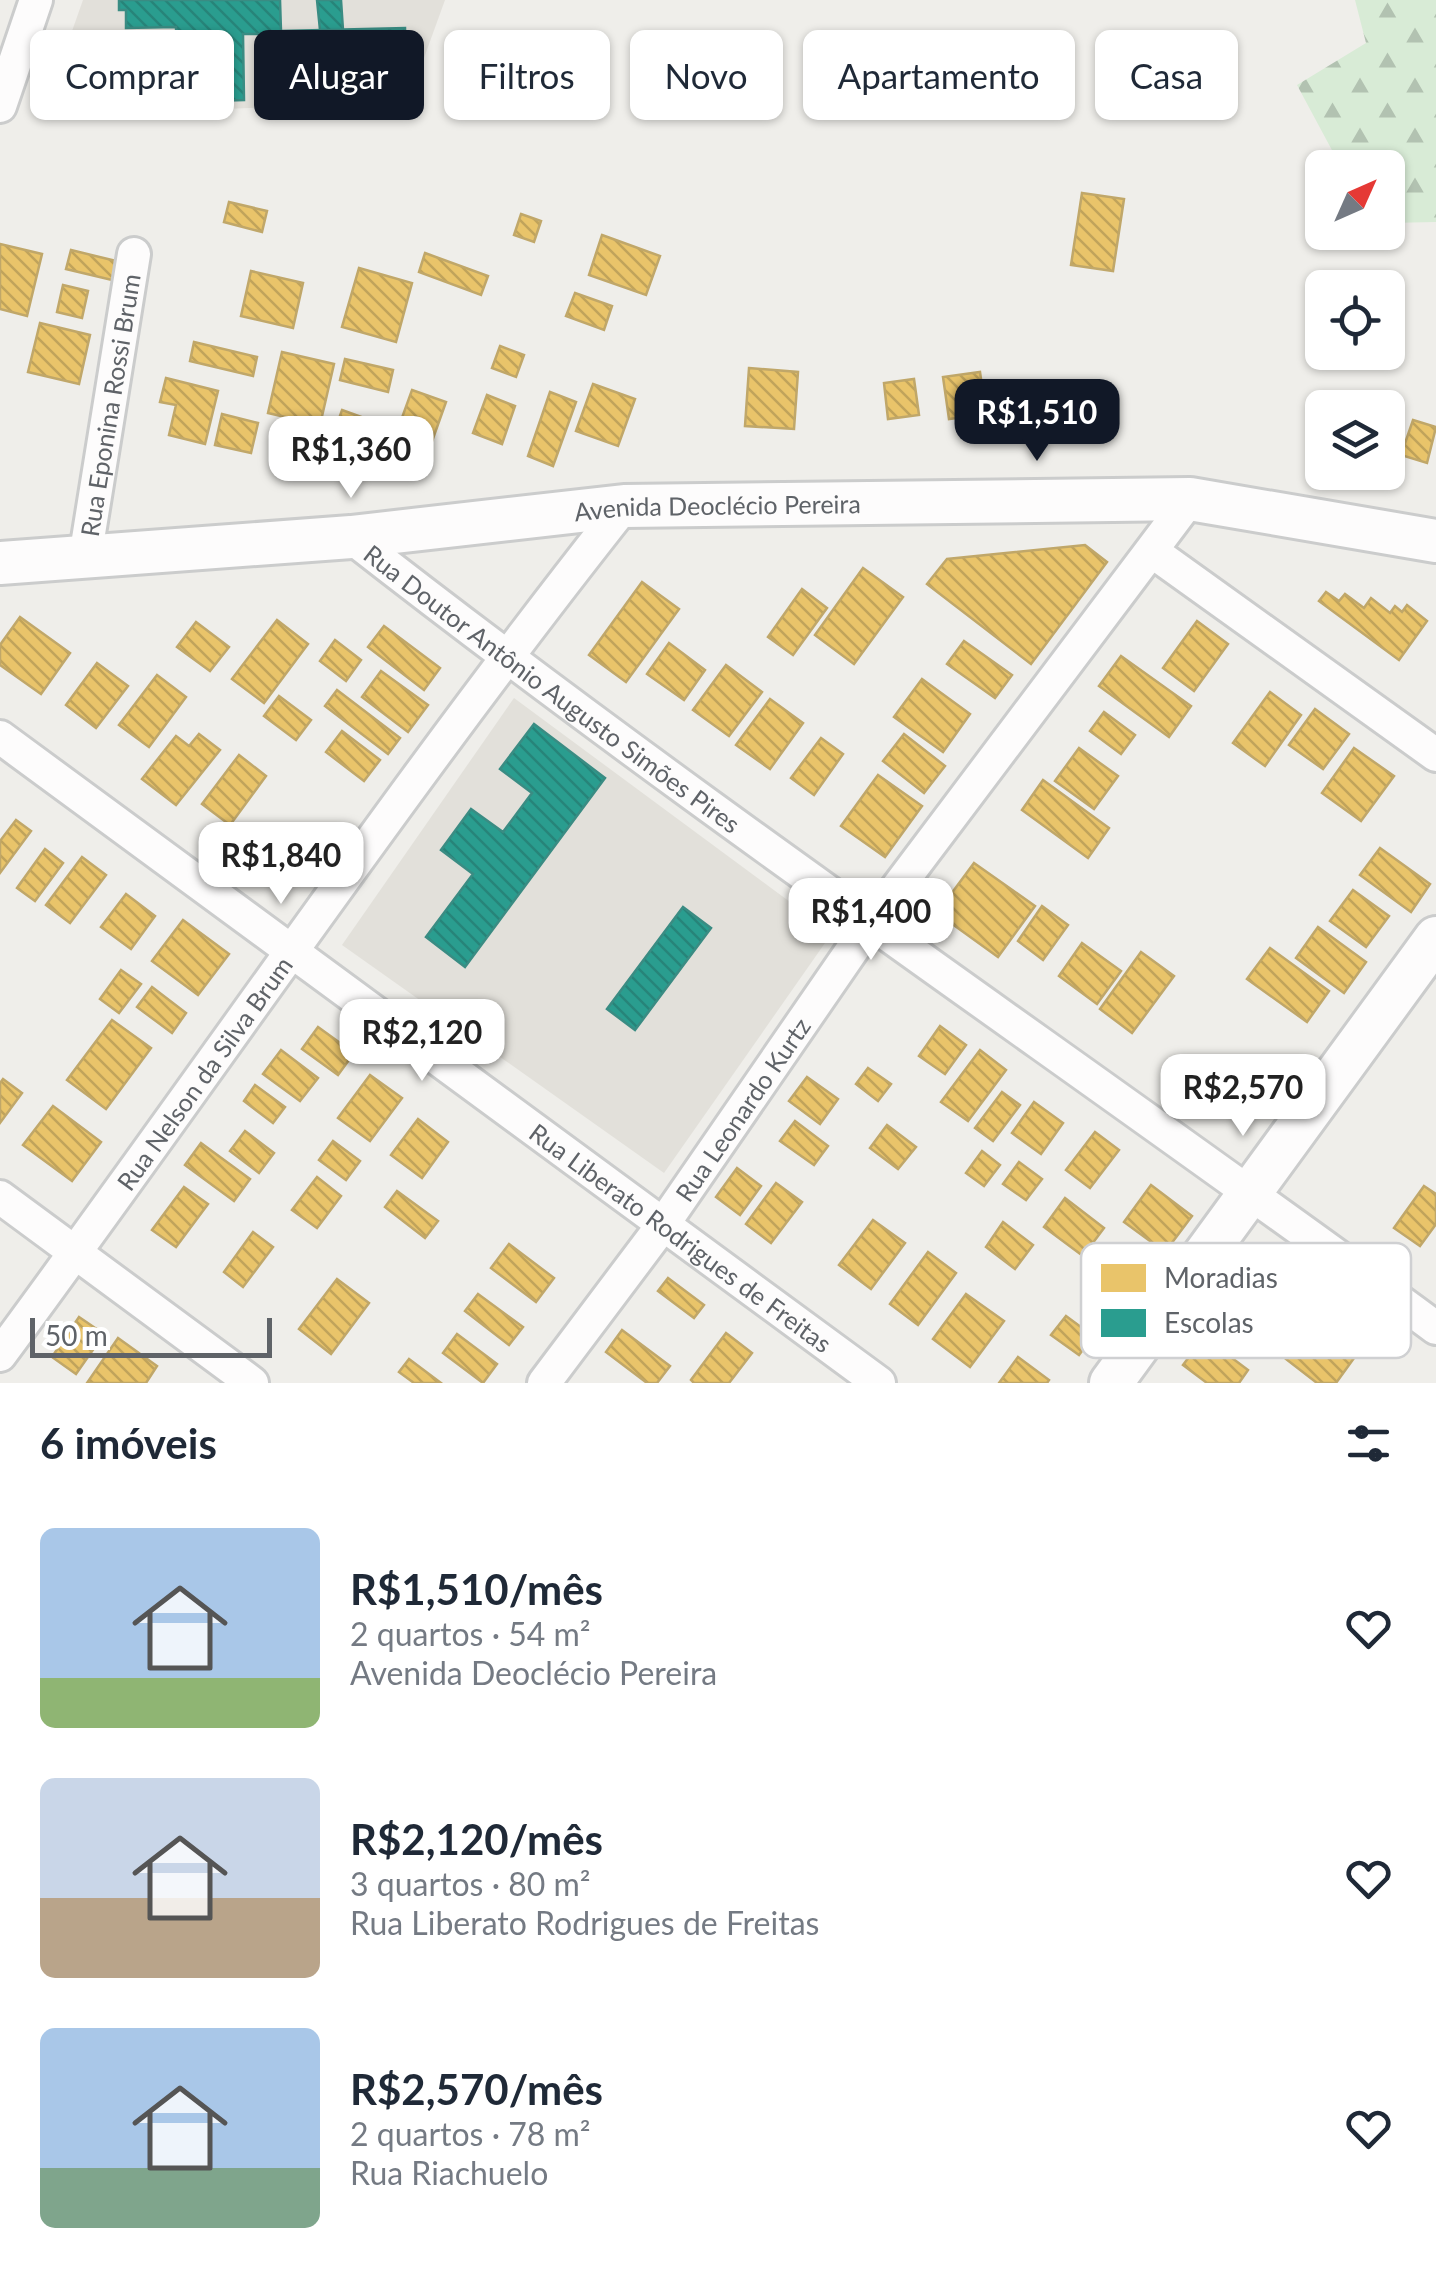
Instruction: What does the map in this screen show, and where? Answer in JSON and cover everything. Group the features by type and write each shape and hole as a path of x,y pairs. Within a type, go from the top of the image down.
{"street":[{"path":"0,106 36,0"},
{"name":"Rua Eponina Rossi Brum","path":"85,558 134,254"},
{"name":"Avenida Deoclécio Pereira","path":"0,564 351,537 624,506 1190,498 1436,541"},
{"name":"Rua Leonardo Kurtz","path":"544,1383 662,1226 870,924 1190,498"},
{"name":"Rua Nelson da Silva Brum","path":"0,1356 290,948 504,657 624,506"},
{"name":"Rua Doutor Antônio Augusto Simões Pires","path":"351,537 504,657 870,924 1321,1243"},
{"path":"1153,552 1436,755"},
{"name":"Rua Liberato Rodrigues de Freitas","path":"0,737 878,1383"},
{"path":"1212,1243 1436,938"},
{"path":"0,1197 252,1383"},
{"name":"Rua Doutor Antônio Augusto Simões Pires","path":"1411,1309 1436,1328"},
{"path":"1111,1383 1129,1358"}],"shaded area":[{"path":"83,0 445,0 424,58 424,30 254,30 254,108 234,109 234,30 72,30"},
{"path":"514,698 832,933 664,1173 342,945"}],"green space":[{"path":"1355,0 1436,0 1436,222 1405,223 1405,150 1332,150 1297,85 1366,43"}],"building: Moradias":[{"path":"1082,193 1124,199 1113,271 1071,265"},
{"path":"229,202 267,211 262,232 224,222"},
{"path":"521,214 541,221 534,242 514,235"},
{"path":"602,235 660,256 646,295 589,275"},
{"path":"0,244 42,254 27,316 0,309"},
{"path":"71,250 116,261 112,280 66,269"},
{"path":"425,253 488,276 481,295 419,272"},
{"path":"359,268 412,283 396,342 342,327"},
{"path":"251,271 303,283 293,328 241,316"},
{"path":"63,285 88,291 82,318 57,312"},
{"path":"575,293 612,306 604,330 566,316"},
{"path":"40,323 90,335 79,384 28,372"},
{"path":"194,342 257,357 253,376 190,361"},
{"path":"500,346 524,355 516,377 492,368"},
{"path":"282,352 334,364 320,425 268,413"},
{"path":"345,359 393,370 388,392 340,380"},
{"path":"749,368 798,372 794,429 745,426"},
{"path":"980,372 986,414 949,419 943,377"},
{"path":"166,378 218,391 205,444 169,435 176,405 160,402"},
{"path":"914,379 919,415 888,419 884,383"},
{"path":"593,384 635,399 618,446 576,431"},
{"path":"412,390 446,402 424,464 390,451"},
{"path":"550,392 576,402 553,466 528,456"},
{"path":"487,395 515,406 502,444 473,433"},
{"path":"342,410 378,423 364,464 328,450"},
{"path":"222,414 258,423 251,453 215,445"},
{"path":"1413,420 1436,427 1427,463 1405,456"},
{"path":"1085,545 1107,562 1031,664 927,584 947,559"},
{"path":"863,568 903,597 854,664 815,635"},
{"path":"642,582 679,609 626,682 589,655"},
{"path":"802,589 827,608 793,655 768,637"},
{"path":"1326,592 1339,601 1345,594 1364,608 1371,598 1390,613 1395,606 1402,612 1407,605 1427,621 1399,660 1319,601"},
{"path":"20,617 70,653 41,694 0,665 0,645"},
{"path":"277,620 308,644 264,703 232,679"},
{"path":"1197,621 1228,644 1194,691 1163,668"},
{"path":"196,622 229,647 210,671 177,647"},
{"path":"384,626 440,668 424,690 368,647"},
{"path":"335,640 361,660 346,681 320,661"},
{"path":"964,641 1012,675 995,698 947,664"},
{"path":"669,643 705,670 684,700 647,674"},
{"path":"1121,656 1191,706 1169,737 1099,686"},
{"path":"97,663 128,686 96,728 66,705"},
{"path":"726,665 762,692 729,736 693,710"},
{"path":"381,671 428,705 408,732 362,697"},
{"path":"157,675 186,697 149,747 119,725"},
{"path":"922,679 970,714 943,752 894,717"},
{"path":"337,690 400,738 388,754 325,706"},
{"path":"1270,692 1301,715 1265,766 1233,743"},
{"path":"279,696 311,720 296,740 264,716"},
{"path":"770,699 803,723 770,769 736,745"},
{"path":"1315,709 1349,734 1323,769 1289,745"},
{"path":"1104,712 1135,735 1121,754 1090,731"},
{"path":"342,731 380,760 364,781 326,752"},
{"path":"199,734 220,750 176,805 142,779 176,736 189,746"},
{"path":"904,734 945,766 924,793 883,761"},
{"path":"821,738 843,754 814,795 791,778"},
{"path":"1079,748 1118,776 1094,809 1055,781"},
{"path":"1354,748 1394,776 1361,821 1322,793"},
{"path":"239,755 266,776 230,825 202,804"},
{"path":"878,775 922,806 885,857 841,826"},
{"path":"1043,780 1109,828 1088,858 1022,810"},
{"path":"16,820 31,831 0,873 0,841"},
{"path":"271,831 309,860 287,889 249,860"},
{"path":"1380,848 1430,884 1411,912 1360,875"},
{"path":"45,849 63,863 35,901 17,888"},
{"path":"82,857 106,875 70,923 46,905"},
{"path":"974,863 1035,906 998,957 937,913"},
{"path":"1353,890 1389,916 1366,947 1330,921"},
{"path":"126,894 155,916 131,949 101,927"},
{"path":"1042,906 1068,925 1043,960 1018,941"},
{"path":"183,920 229,954 198,995 152,961"},
{"path":"1318,927 1366,962 1344,993 1296,958"},
{"path":"1082,943 1121,971 1097,1004 1059,976"},
{"path":"1270,948 1329,991 1307,1022 1247,979"},
{"path":"1141,952 1174,976 1132,1033 1100,1009"},
{"path":"121,970 141,984 119,1013 100,999"},
{"path":"152,987 186,1013 172,1033 137,1007"},
{"path":"112,1020 151,1048 106,1109 67,1080"},
{"path":"940,1026 966,1045 945,1074 919,1056"},
{"path":"318,1027 354,1053 338,1075 302,1049"},
{"path":"281,1050 318,1078 300,1101 263,1074"},
{"path":"980,1050 1006,1070 968,1121 941,1102"},
{"path":"868,1068 891,1084 878,1101 856,1084"},
{"path":"370,1075 402,1098 370,1141 338,1118"},
{"path":"807,1077 838,1099 820,1124 789,1101"},
{"path":"3,1079 22,1093 0,1123 0,1083"},
{"path":"255,1085 285,1107 273,1123 244,1101"},
{"path":"1002,1092 1020,1105 993,1141 975,1128"},
{"path":"1034,1102 1063,1123 1041,1154 1012,1133"},
{"path":"53,1106 101,1142 72,1181 23,1145"},
{"path":"418,1119 448,1142 422,1178 391,1155"},
{"path":"795,1121 828,1146 814,1165 780,1141"},
{"path":"887,1125 916,1147 898,1169 870,1148"},
{"path":"245,1131 274,1153 259,1173 230,1151"},
{"path":"1095,1132 1119,1150 1090,1188 1066,1170"},
{"path":"333,1141 360,1161 346,1180 319,1160"},
{"path":"201,1143 250,1179 234,1201 185,1165"},
{"path":"982,1151 1000,1165 984,1186 966,1173"},
{"path":"1019,1162 1042,1179 1026,1200 1003,1184"},
{"path":"737,1168 761,1186 740,1215 716,1197"},
{"path":"317,1177 341,1196 317,1228 292,1210"},
{"path":"776,1183 802,1202 771,1243 746,1224"},
{"path":"1151,1185 1192,1216 1172,1243 1153,1243 1124,1222"},
{"path":"1424,1186 1436,1194 1436,1224 1420,1246 1394,1228"},
{"path":"184,1187 208,1204 176,1247 152,1230"},
{"path":"397,1191 438,1221 425,1238 385,1207"},
{"path":"1065,1198 1104,1228 1093,1243 1081,1243 1081,1255 1044,1227"},
{"path":"873,1220 905,1243 871,1289 839,1265"},
{"path":"1003,1222 1033,1245 1015,1269 986,1247"},
{"path":"253,1232 273,1247 243,1287 224,1272"},
{"path":"509,1244 554,1278 536,1302 491,1268"},
{"path":"928,1252 956,1273 918,1325 890,1304"},
{"path":"668,1278 704,1305 694,1318 658,1291"},
{"path":"337,1279 369,1303 331,1354 299,1329"},
{"path":"478,1294 523,1327 509,1345 465,1311"},
{"path":"966,1294 1004,1321 970,1367 933,1339"},
{"path":"1066,1316 1081,1327 1081,1352 1079,1355 1051,1335"},
{"path":"79,1317 104,1334 76,1374 52,1357"},
{"path":"622,1330 670,1366 657,1383 647,1383 606,1352"},
{"path":"726,1333 752,1353 729,1383 694,1383 691,1380"},
{"path":"457,1334 497,1364 483,1383 443,1353"},
{"path":"118,1338 157,1366 146,1383 87,1383"},
{"path":"1018,1357 1049,1380 1047,1383 999,1383"},
{"path":"1188,1358 1232,1358 1248,1370 1239,1383 1207,1383 1183,1365"},
{"path":"1354,1358 1336,1383 1317,1383 1286,1359"},
{"path":"409,1359 441,1383 414,1383 399,1372"}],"building: Escolas":[{"path":"119,0 280,0 281,30 243,34 244,100 234,100 234,30 126,28 126,10 119,10"},
{"path":"317,0 341,0 343,30 320,30"},
{"path":"405,28 405,30 322,30"},
{"path":"534,724 605,778 465,967 426,937 473,874 441,850 471,809 503,832 532,793 500,769"},
{"path":"683,907 711,928 635,1030 607,1009"}]}
